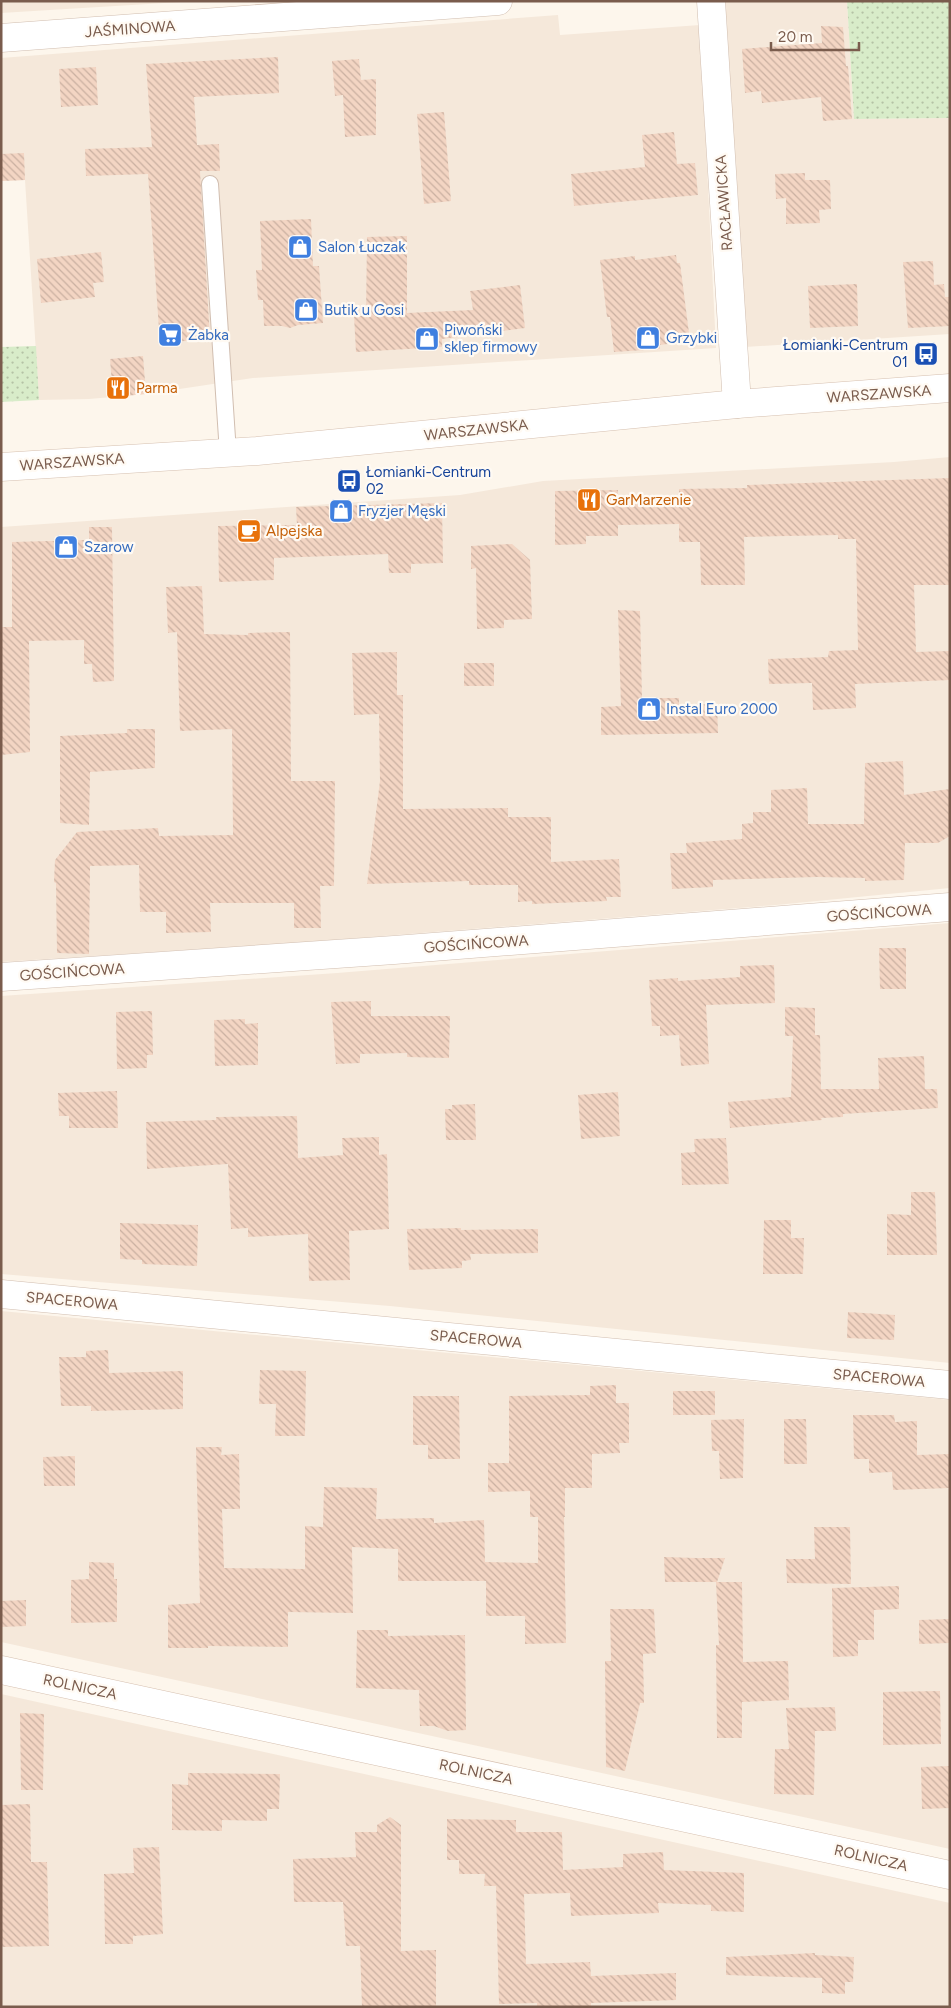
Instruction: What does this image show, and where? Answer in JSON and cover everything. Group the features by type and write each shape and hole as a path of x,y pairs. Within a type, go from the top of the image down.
{"street":[{"name":"JAŚMINOWA","path":"1,38 259,10 498,1"},
{"name":"RACŁAWICKA","path":"710,1 737,404"},
{"name":"WARSZAWSKA","path":"1,467 228,453 737,404 950,388"},
{"name":"GOŚCIŃCOWA","path":"1,977 950,907"},
{"name":"SPACEROWA","path":"1,1294 950,1385"},
{"name":"ROLNICZA","path":"1,1670 950,1876"}],"lane":[{"path":"210,184 228,453"}],"shaded area":[{"path":"1,1 197,1 1,13"},
{"path":"725,1 847,1 854,119 950,118 950,334 745,347"},
{"path":"558,15 560,35 700,25 716,348 253,378 146,394 89,399 39,400 25,180 1,181 1,58"},
{"path":"950,457 950,888 776,905 294,943 1,962 1,527 460,495 543,481 894,462"},
{"path":"950,923 950,1363 390,1306 1,1274 1,996 337,973"},
{"path":"1,1311 950,1400 950,1849 1,1642"},
{"path":"1,1694 950,1903 950,2007 1,2007"}],"green space":[{"path":"847,1 950,1 950,118 854,119"},
{"path":"36,346 39,400 1,402 1,347"}],"building":[{"path":"821,26 843,27 852,119 823,121 821,97 762,103 761,91 745,93 742,49 822,43"},
{"path":"278,57 279,93 194,97 197,145 219,144 220,171 200,171 210,339 160,343 148,174 86,176 85,149 152,147 146,64"},
{"path":"359,59 361,80 376,79 376,135 345,137 343,95 335,96 332,61"},
{"path":"96,67 98,105 61,107 59,69"},
{"path":"444,112 451,201 424,204 417,114"},
{"path":"674,132 677,164 695,163 698,195 574,206 571,174 645,167 642,135"},
{"path":"24,153 25,180 1,181 1,154"},
{"path":"805,173 805,180 830,180 831,209 819,210 820,223 786,224 786,198 776,199 775,174"},
{"path":"311,219 313,266 319,266 323,323 298,325 290,328 264,326 263,300 258,300 256,270 262,270 260,221"},
{"path":"407,236 407,313 473,310 470,291 520,285 525,328 442,339 442,347 356,352 354,316 366,316 367,237"},
{"path":"101,252 104,282 93,283 95,297 41,303 37,259"},
{"path":"676,255 677,263 680,263 690,341 660,345 660,349 614,352 610,317 607,317 600,260 635,256 635,260"},
{"path":"933,261 934,285 944,284 945,297 950,297 950,326 908,328 903,262"},
{"path":"857,284 858,326 810,328 808,286"},
{"path":"143,356 146,394 113,397 110,359"},
{"path":"950,478 950,585 914,585 916,652 950,651 950,680 855,684 856,708 813,710 812,683 769,684 768,659 828,657 829,651 858,650 856,539 838,539 838,535 744,537 745,585 701,585 700,542 679,542 679,524 618,525 618,536 586,536 586,544 555,545 555,491 618,490 618,498 679,498 679,489 747,488 747,485"},
{"path":"442,503 443,563 411,564 411,573 389,573 388,554 274,558 274,580 219,582 218,526 297,525 296,507"},
{"path":"89,527 112,527 114,681 93,682 92,664 84,664 84,640 29,641 30,752 1,755 1,627 12,627 12,542 89,540"},
{"path":"512,544 530,560 532,619 504,620 504,628 477,629 476,568 471,569 471,546"},
{"path":"202,586 204,634 248,635 248,633 290,632 291,781 335,781 334,886 320,886 321,928 294,928 294,903 210,903 211,932 166,933 166,912 140,912 139,865 90,866 89,954 57,953 55,860 77,832 158,828 159,836 233,835 232,729 180,731 177,632 168,633 166,587"},
{"path":"618,610 640,611 642,698 679,698 679,705 717,704 718,733 601,735 601,707 621,706"},
{"path":"397,652 397,695 403,695 403,809 508,808 508,817 551,817 551,862 619,859 621,897 606,897 607,901 532,904 532,901 518,902 518,885 469,885 469,881 367,884 380,781 379,714 354,715 352,653"},
{"path":"464,663 494,663 494,686 464,686"},
{"path":"127,729 155,729 155,768 90,772 89,825 60,823 60,736 127,733"},
{"path":"903,761 904,795 950,789 950,836 938,843 905,843 904,880 865,881 865,878 817,877 713,880 713,887 672,889 670,853 687,853 686,843 742,839 742,824 753,823 753,812 771,812 771,790 807,788 808,824 864,824 865,763"},
{"path":"879,948 906,948 906,989 880,989"},
{"path":"774,965 775,1003 706,1005 709,1064 681,1066 679,1035 660,1036 660,1026 652,1026 649,980 678,978 678,981 740,977 740,966"},
{"path":"371,1001 371,1016 450,1016 449,1058 407,1057 407,1053 360,1054 360,1063 336,1064 331,1002"},
{"path":"785,1007 815,1008 815,1035 820,1035 821,1089 879,1089 878,1058 924,1056 925,1089 937,1089 938,1108 843,1114 843,1117 821,1118 822,1120 730,1128 728,1102 791,1097 793,1036 785,1036"},
{"path":"152,1011 153,1055 147,1055 147,1068 117,1069 116,1012"},
{"path":"245,1019 245,1024 258,1023 258,1065 215,1066 214,1020"},
{"path":"117,1091 118,1128 69,1128 69,1116 59,1116 58,1093"},
{"path":"618,1092 620,1136 581,1139 578,1095"},
{"path":"475,1104 476,1140 446,1140 445,1109 452,1109 452,1105"},
{"path":"297,1116 298,1158 343,1155 342,1138 379,1137 379,1155 387,1154 389,1229 349,1231 350,1280 309,1281 308,1234 248,1237 248,1228 231,1229 228,1164 147,1169 146,1122 216,1120 216,1117"},
{"path":"726,1138 729,1184 682,1185 681,1153 695,1152 694,1139"},
{"path":"911,1192 935,1192 937,1255 887,1255 887,1214 911,1215"},
{"path":"764,1220 791,1220 791,1238 804,1238 803,1274 763,1274"},
{"path":"120,1223 198,1225 197,1266 142,1264 142,1260 120,1259"},
{"path":"461,1228 461,1230 538,1229 538,1253 470,1254 471,1260 462,1261 462,1268 409,1270 407,1229"},
{"path":"848,1312 895,1315 894,1340 847,1338"},
{"path":"108,1350 109,1373 183,1371 183,1409 91,1411 91,1406 61,1406 59,1357 86,1357 86,1351"},
{"path":"260,1370 306,1371 305,1436 275,1436 276,1404 259,1404"},
{"path":"616,1385 616,1403 629,1403 629,1443 619,1443 620,1453 592,1454 592,1488 565,1488 566,1643 525,1644 525,1616 486,1616 486,1581 398,1581 398,1549 352,1547 353,1613 288,1612 288,1647 208,1646 208,1648 168,1648 168,1605 200,1603 196,1447 222,1447 221,1455 239,1454 240,1509 222,1509 224,1568 305,1569 305,1526 323,1527 324,1487 377,1488 376,1519 434,1518 434,1523 484,1520 485,1562 538,1563 538,1517 530,1517 530,1491 488,1492 488,1463 509,1463 509,1396 590,1395 590,1386"},
{"path":"673,1391 715,1391 715,1415 673,1415"},
{"path":"413,1396 459,1396 460,1459 428,1459 428,1445 413,1445"},
{"path":"853,1415 894,1415 895,1422 917,1421 917,1455 950,1454 950,1488 893,1490 892,1472 869,1473 869,1459 854,1459"},
{"path":"744,1419 743,1478 720,1479 719,1451 712,1451 711,1420"},
{"path":"784,1419 806,1419 807,1464 784,1464"},
{"path":"75,1456 75,1486 44,1486 43,1457"},
{"path":"814,1527 850,1527 851,1584 787,1583 786,1559 815,1559"},
{"path":"664,1557 725,1558 717,1582 665,1582"},
{"path":"89,1562 114,1563 114,1579 117,1579 117,1622 71,1623 71,1580 89,1579"},
{"path":"716,1582 742,1582 743,1662 788,1661 789,1700 742,1702 742,1738 717,1738 716,1645 719,1645"},
{"path":"899,1586 899,1609 874,1610 874,1640 858,1640 858,1656 833,1657 832,1588"},
{"path":"26,1600 26,1626 1,1627 1,1601"},
{"path":"610,1609 654,1609 656,1653 643,1654 644,1703 640,1703 625,1771 606,1767 605,1661 611,1661"},
{"path":"950,1619 950,1643 919,1644 919,1620"},
{"path":"357,1630 388,1630 388,1636 465,1635 466,1730 448,1731 434,1726 420,1726 419,1690 356,1688"},
{"path":"940,1691 941,1744 883,1745 883,1692"},
{"path":"835,1707 836,1731 815,1731 814,1795 774,1794 775,1749 789,1749 786,1708"},
{"path":"20,1713 44,1714 43,1790 21,1790"},
{"path":"950,1766 950,1808 922,1809 921,1767"},
{"path":"188,1773 280,1774 279,1809 267,1809 267,1821 222,1820 222,1831 172,1830 172,1784 188,1785"},
{"path":"30,1804 31,1862 47,1862 49,1946 1,1947 1,1805"},
{"path":"390,1817 401,1825 401,1951 436,1950 436,2007 362,2007 360,1946 346,1946 343,1902 294,1902 293,1859 356,1857 355,1832 377,1832 377,1825"},
{"path":"447,1819 516,1820 516,1832 562,1832 563,1870 623,1867 623,1854 663,1852 664,1870 744,1873 744,1912 711,1911 711,1905 658,1903 659,1913 571,1916 570,1893 524,1894 526,1964 590,1962 591,1976 676,1973 676,2000 591,2003 591,2007 537,2007 537,2003 499,2004 496,1886 484,1886 485,1874 459,1874 459,1860 447,1860"},
{"path":"159,1847 163,1934 133,1936 133,1944 105,1944 104,1874 134,1873 133,1848"},
{"path":"815,1953 815,1955 854,1957 853,1982 845,1982 845,1994 822,1993 822,1978 726,1975 726,1957"}],"place":[{"name":"Salon Łuczak","path":"300,247"},
{"name":"Butik u Gosi","path":"306,310"},
{"name":"Żabka","path":"170,335"},
{"name":"Grzybki","path":"648,338"},
{"name":"Piwoński sklep firmowy","path":"427,339"},
{"name":"Łomianki-Centrum 01","path":"926,354"},
{"name":"Parma","path":"118,388"},
{"name":"Łomianki-Centrum 02","path":"349,481"},
{"name":"GarMarzenie","path":"589,500"},
{"name":"Fryzjer Męski","path":"341,511"},
{"name":"Alpejska","path":"249,531"},
{"name":"Szarow","path":"66,547"},
{"name":"Instal Euro 2000","path":"649,709"}]}
